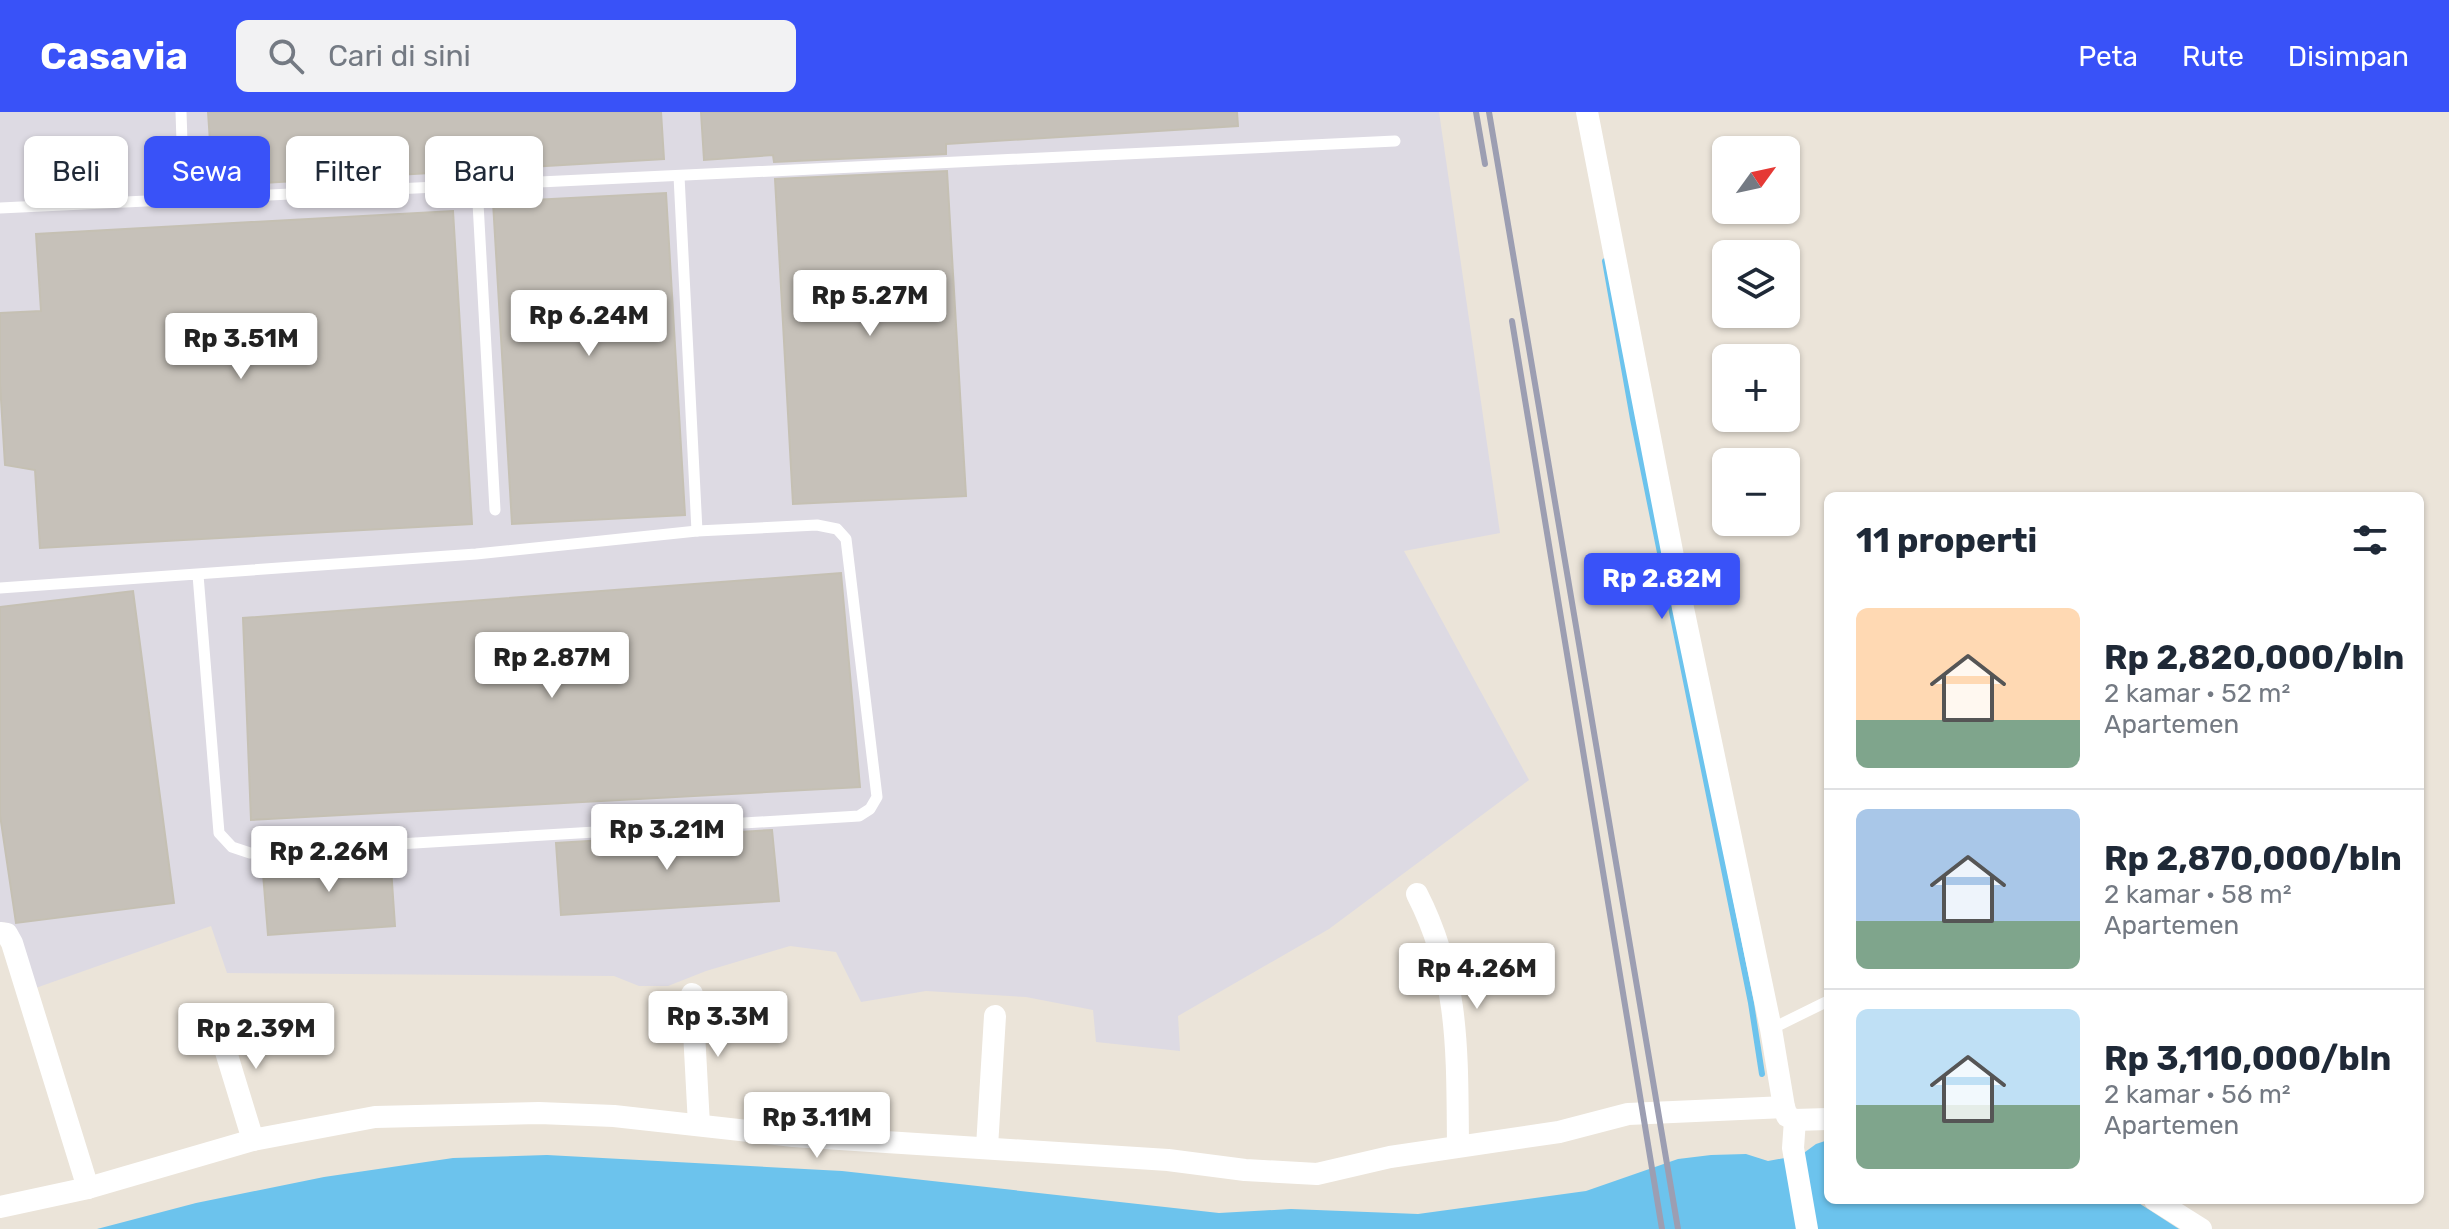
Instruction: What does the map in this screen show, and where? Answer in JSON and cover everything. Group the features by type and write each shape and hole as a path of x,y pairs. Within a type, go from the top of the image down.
{"street":[{"path":"1587,112 1683,608 1790,1113 1807,1229"},
{"path":"1417,894 1433,925 1453,1003 1458,1146"},
{"path":"0,933 7,934 12,943 88,1188"},
{"path":"692,994 699,1125"},
{"path":"215,1016 253,1140"},
{"path":"987,1147 995,1016"},
{"path":"0,1207 88,1188 253,1140 375,1117 584,1115 793,1136 1168,1160 1245,1170 1317,1174 1458,1146 1559,1132 1642,1113 1790,1113 1824,1118"},
{"path":"2161,1204 2201,1229"}],"lane":[{"path":"181,112 182,136"},
{"path":"543,182 1395,141"},
{"path":"679,176 697,531"},
{"path":"270,196 425,188"},
{"path":"0,208 144,202"},
{"path":"478,208 495,510"},
{"path":"0,588 476,554 697,531 817,525 837,529 846,539 877,797 870,809 859,816 250,853 232,847 219,833 198,575"},
{"path":"1771,1029 1824,1003"}],"shaded area":[{"path":"0,112 1439,112 1500,533 1404,551 1529,780 1329,929 1178,1016 1180,1051 1096,1042 1093,1010 1026,997 926,991 861,1002 836,952 790,946 706,971 668,986 639,986 614,976 227,973 211,926 30,990 5,922 0,924"}],"water":[{"path":"1824,1141 1824,1204 2140,1204 2179,1229 97,1229 196,1203 324,1177 453,1158 547,1155 842,1171 1219,1213 1291,1209 1418,1214 1586,1191 1678,1159 1746,1154 1768,1161 1801,1155"}],"building":[{"path":"208,112 661,112 664,159 543,166 543,136 425,136 425,173 409,174 409,136 286,136 286,182 270,183 270,136 210,136"},
{"path":"701,112 1237,112 1238,126 946,144 946,154 774,162 773,155 704,160"},
{"path":"947,171 966,496 793,504 775,179"},
{"path":"666,193 685,515 512,524 493,208 543,208 543,199"},
{"path":"453,211 472,524 40,548 35,470 5,465 0,383 0,313 41,311 36,234"},
{"path":"841,573 860,787 251,820 243,618"},
{"path":"133,591 174,903 16,923 0,815 0,607"},
{"path":"772,830 779,901 561,915 556,843"},
{"path":"390,853 395,926 268,935 262,861"}],"waterway":[{"path":"1605,261 1633,419 1751,1003 1762,1074"}],"railway":[{"path":"1476,112 1485,164"},
{"path":"1489,112 1678,1229"},
{"path":"1512,321 1662,1229"}]}
